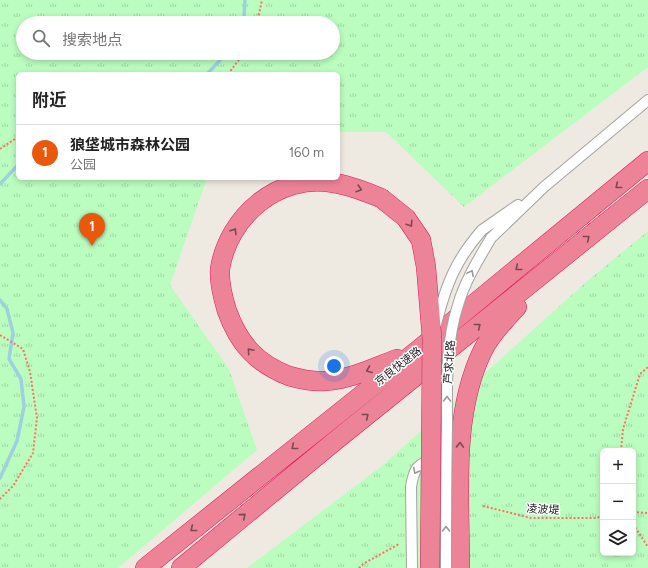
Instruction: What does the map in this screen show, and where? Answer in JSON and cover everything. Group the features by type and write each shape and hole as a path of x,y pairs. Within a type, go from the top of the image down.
{"highway":[{"name":"京良快速路","path":"145,568 325,423 425,345 648,161"},
{"path":"425,345 351,377 323,382 298,379 274,370 257,359 244,344 232,323 223,298 220,270 227,242 244,216 267,197 289,185 313,182 332,182 361,190 382,198 406,218 421,240 426,267 425,345 430,568"},
{"name":"京良快速路","path":"181,568 335,441 648,189"},
{"path":"460,568 460,442 465,403 472,375 484,348 501,325 557,263"}],"street":[{"name":"芦求北路","path":"446,568 448,357 457,306 469,275 491,238 544,187 648,100"},
{"name":"芦求北路","path":"425,345 444,291 467,247 482,230 544,187"},
{"path":"412,568 411,487 414,474 418,466 427,462 440,462 450,467 456,478 460,493"}],"path":[{"path":"259,16 262,0"},
{"path":"230,72 239,60"},
{"path":"0,149 16,138"},
{"path":"0,335 23,349 30,372 37,418 33,453 13,486 0,499"},
{"path":"621,448 623,429 640,374 648,367"},
{"name":"凌波堤","path":"483,506 531,518 600,517"},
{"path":"636,512 648,513"},
{"path":"636,529 648,547"},
{"path":"359,568 362,564 399,544"}],"green space":[{"path":"0,0 648,0 648,67 464,207 386,132 340,132 340,72 16,72 16,180 206,180 170,285 229,369 257,450 118,568 0,568"},
{"path":"648,231 648,568 247,568 383,465 585,283"}],"waterway":[{"path":"244,16 245,0"},
{"path":"209,72 220,60"},
{"path":"0,184 16,167"},
{"path":"0,300 7,309 13,333 9,359 21,379 24,407 17,441 0,478"}],"place":[{"name":"狼垡城市森林公园","path":"92,246"}]}
